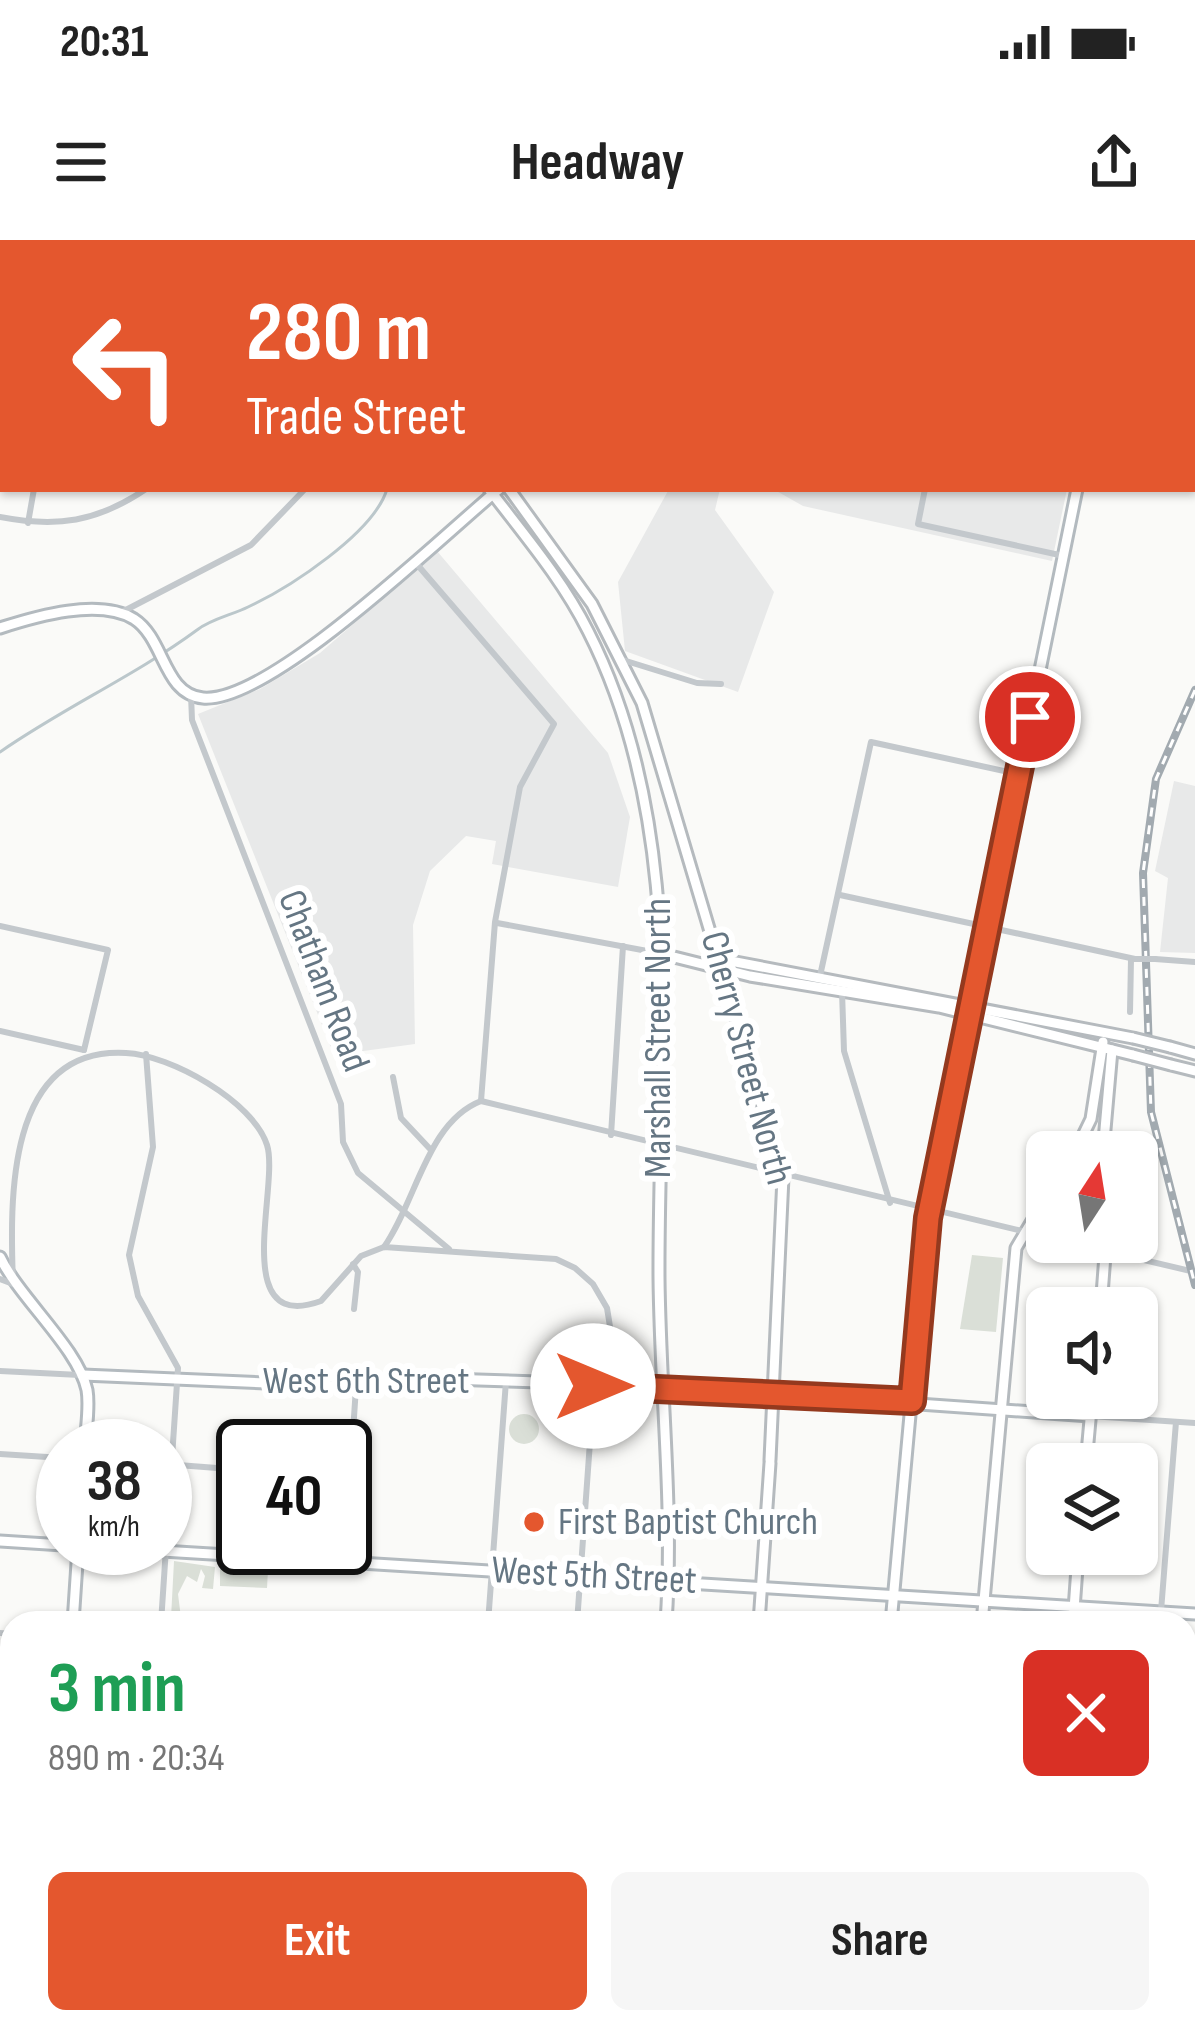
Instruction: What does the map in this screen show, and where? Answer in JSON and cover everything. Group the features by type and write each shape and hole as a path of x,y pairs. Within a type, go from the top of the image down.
{"main road":[{"path":"0,628 89,610 119,613 146,628 178,687 190,695 216,698 274,672 493,492"},
{"name":"Marshall Street North","path":"495,492 567,592 620,704 651,825 658,953 661,1386 672,1501 667,1611"},
{"name":"Cherry Street North","path":"511,492 578,581 622,660 661,755 783,1177 760,1611"},
{"path":"892,1611 930,1212 1076,492"},
{"path":"658,953 820,976 968,1009 1195,1071"},
{"path":"721,962 750,976 1108,1032 1195,1054"},
{"path":"732,1000 750,976"},
{"path":"1085,1131 1108,1032"},
{"path":"1104,1131 1106,1049"},
{"path":"983,1611 1016,1248 1026,1229"},
{"path":"0,1257 13,1284 82,1375 88,1395 87,1419"},
{"name":"West 6th Street","path":"82,1375 356,1387 416,1378 661,1386 1026,1410"},
{"path":"0,1541 36,1543"},
{"name":"West 5th Street","path":"192,1553 893,1593 1118,1611"},
{"path":"74,1611 76,1575"},
{"path":"1073,1611 1076,1575"}],"street":[{"path":"28,523 33,492"},
{"path":"0,517 28,523 81,522 140,492"},
{"path":"119,613 251,544 300,492"},
{"path":"924,492 917,524 1064,556"},
{"path":"414,560 554,724 520,787 495,922 481,1101"},
{"path":"622,660 697,682 721,684"},
{"name":"Chatham Road","path":"190,695 192,720 341,1104 346,1152 365,1181 452,1251"},
{"path":"820,976 871,742 1018,774"},
{"path":"838,895 1133,959 1195,962"},
{"path":"495,922 658,953"},
{"path":"0,926 108,950 84,1050"},
{"path":"611,1135 623,946"},
{"path":"1130,1012 1133,959"},
{"path":"842,989 844,1051 890,1203"},
{"path":"0,1031 94,1053 146,1054 187,1068 264,1137 271,1167 262,1271 273,1293 294,1305 315,1304 337,1289 353,1264 384,1247 408,1213 430,1150 454,1117 481,1101 1024,1232"},
{"path":"0,1280 13,1284 11,1196 19,1145 50,1084 94,1053"},
{"path":"146,1054 153,1148 129,1256 138,1296 169,1342 177,1378 173,1419"},
{"path":"393,1077 401,1118 430,1150"},
{"path":"384,1247 556,1259 575,1268 600,1294 612,1339 593,1386 578,1611"},
{"path":"1158,1261 1195,1272"},
{"path":"353,1264 358,1272 355,1309"},
{"name":"West 6th Street","path":"0,1371 82,1375"},
{"path":"489,1611 506,1381"},
{"path":"353,1419 356,1387"},
{"path":"1133,1419 1195,1423"},
{"path":"1161,1611 1176,1422"},
{"path":"0,1454 36,1456"},
{"path":"162,1611 165,1575"}],"shaded area":[{"path":"667,492 719,492 715,510 774,592 738,692 625,651 618,582"},
{"path":"778,492 1066,492 1052,561 803,506"},
{"path":"437,551 608,753 630,817 618,887 492,864 496,841 466,836 430,871 413,925 415,1044 334,1055 198,714 260,689 320,653"},
{"path":"1174,781 1195,786 1195,953 1160,952 1168,878 1155,871"},
{"path":"972,1255 1003,1258 996,1332 960,1329"},
{"path":"524,1414 535,1418 539,1429 535,1440 524,1444 513,1440 509,1429 513,1418"},
{"path":"192,1564 215,1567 213,1589 202,1588 205,1576 201,1569 197,1582 187,1576 178,1594 180,1611 171,1611 173,1575 192,1575"},
{"path":"220,1575 268,1575 267,1588 220,1586"}],"waterway":[{"path":"0,752 203,626 307,573 366,523 386,492"}],"railway":[{"path":"1195,690 1156,779 1143,873 1151,1112 1195,1285"}],"place":[{"name":"First Baptist Church","path":"534,1522"}],"route":[{"path":"593,1386 912,1401 928,1218 1030,717"}]}
